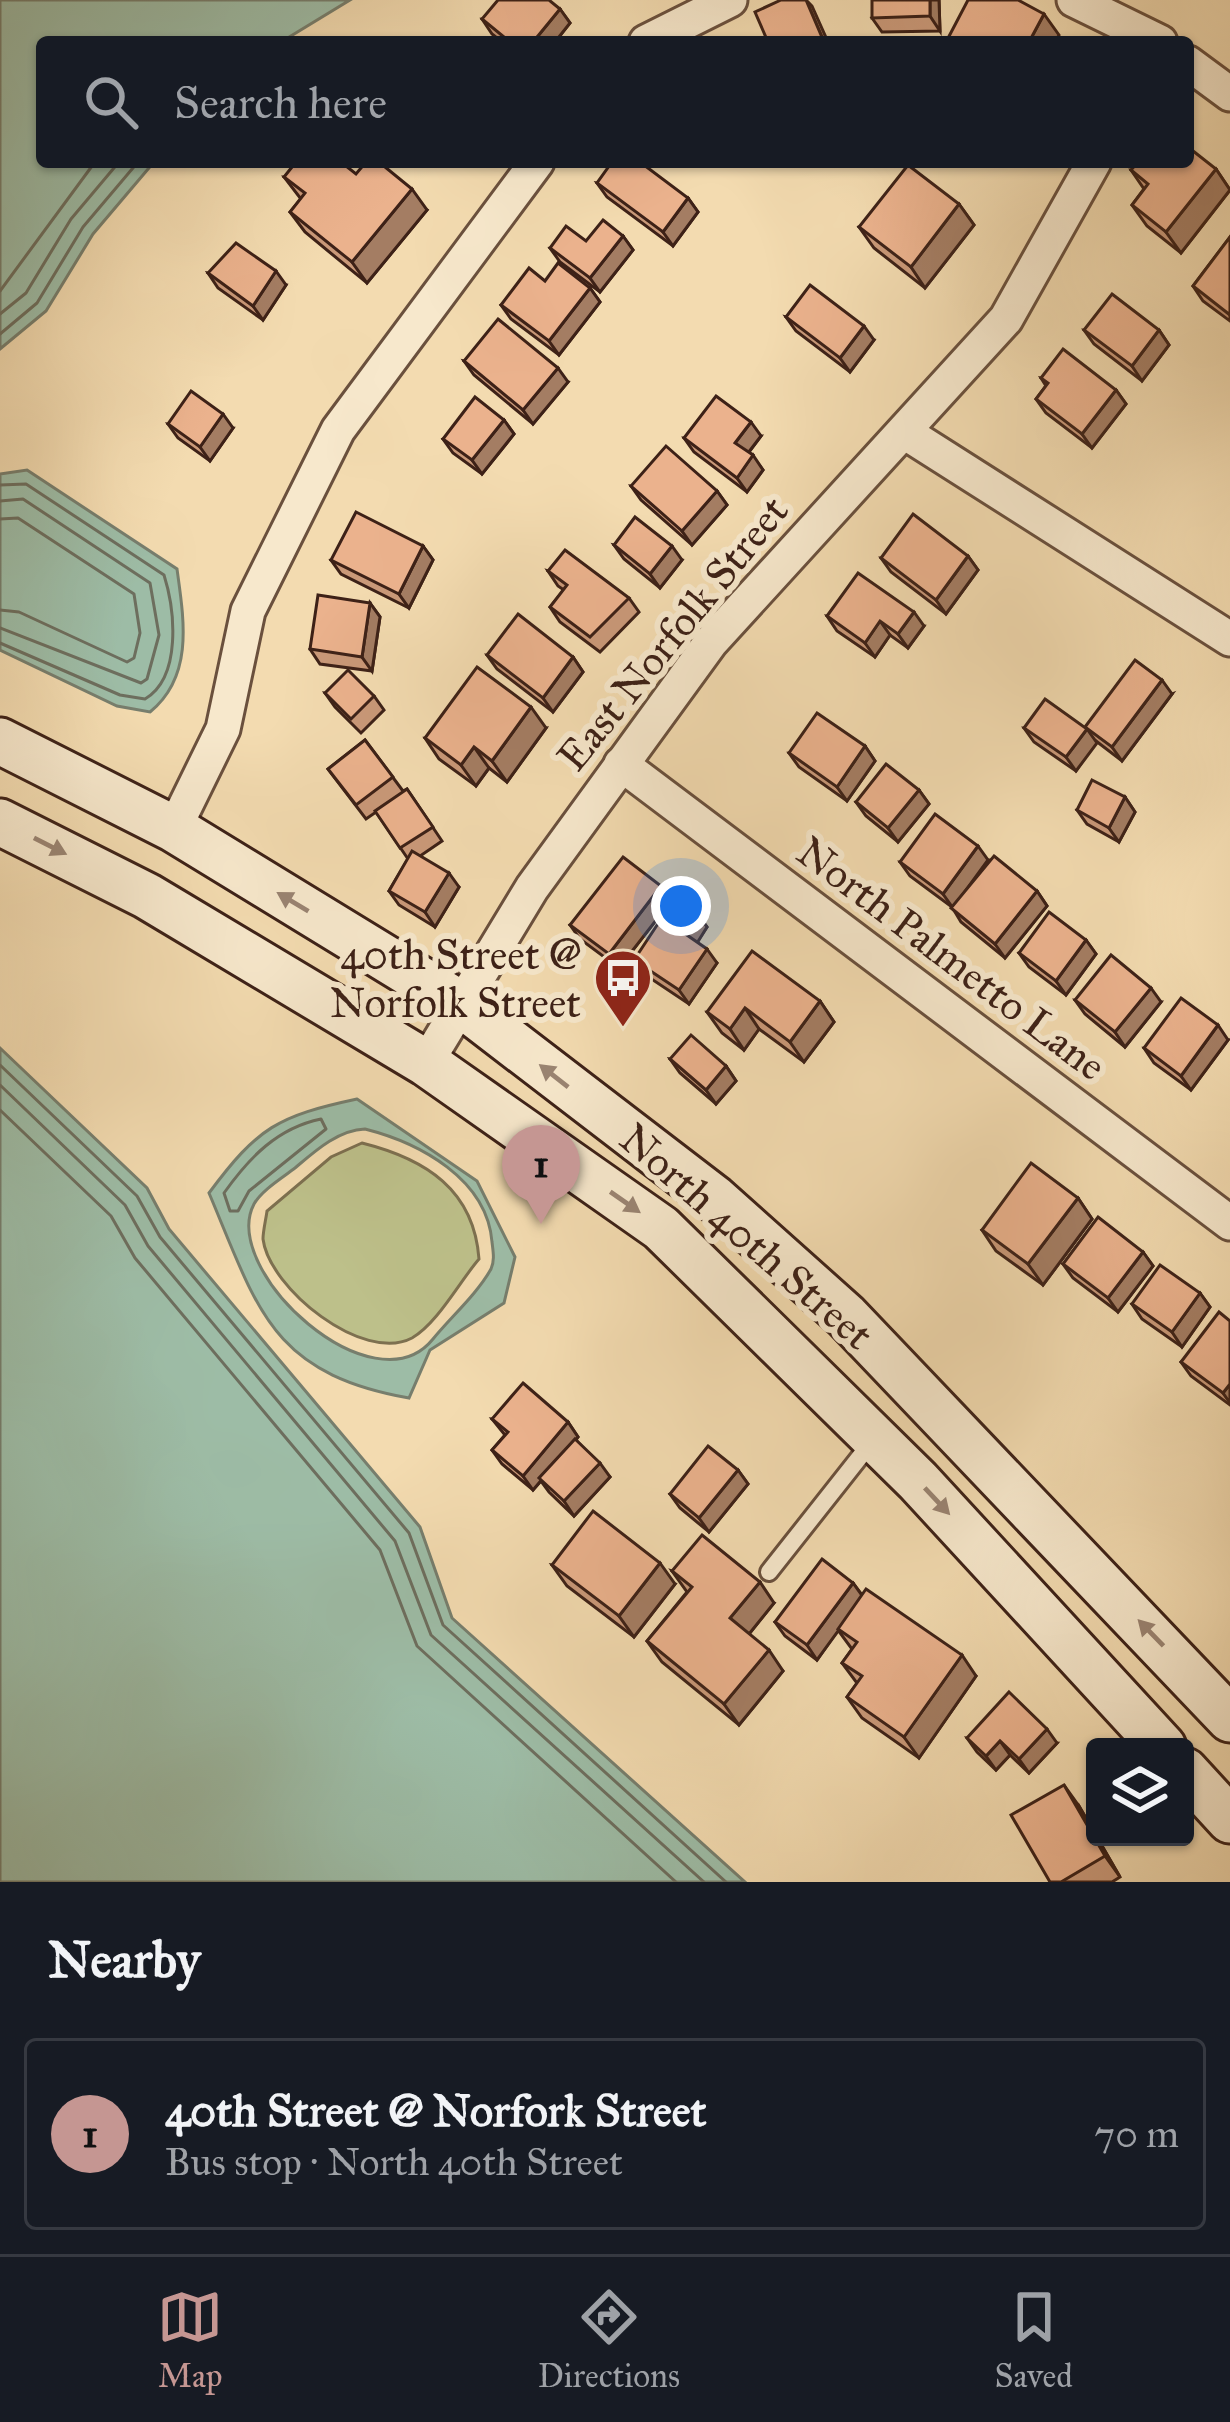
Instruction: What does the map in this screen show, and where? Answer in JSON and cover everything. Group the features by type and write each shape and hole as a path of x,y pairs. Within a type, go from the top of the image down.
{"main road":[{"name":"North 40th Street","path":"0,741 174,830 465,1007 714,1198 846,1316 1223,1695"},
{"name":"North 40th Street","path":"0,822 147,896 426,1063 661,1228 874,1438 1155,1738"},
{"path":"1194,1781 1230,1820"}],"street":[{"path":"658,36 730,0"},
{"path":"1074,0 1146,36"},
{"path":"1194,67 1230,94"},
{"path":"174,830 224,729 248,611 338,430 533,168"},
{"name":"East Norfolk Street","path":"426,1063 465,1007 532,888 711,642 790,550 906,434 1006,319 1091,168"},
{"path":"906,434 1230,639"},
{"name":"North Palmetto Lane","path":"621,764 1230,1223"}],"lane":[{"path":"769,1572 874,1438"}],"green space":[{"path":"362,1143 407,1158 443,1181 468,1214 479,1259 430,1323 412,1338 392,1343 369,1340 321,1317 282,1279 263,1239 267,1211 331,1157"}],"water":[{"path":"0,0 350,0 291,36 36,36 36,168 149,168 93,234 46,311 0,349"},
{"path":"27,470 177,569 183,627 180,664 164,698 150,712 117,706 0,650 0,474"},
{"path":"0,1048 147,1188 169,1229 420,1527 452,1618 745,1882 0,1882"},
{"path":"357,1099 477,1181 515,1257 504,1303 430,1350 409,1398 326,1372 275,1330 241,1270 209,1193 242,1153 272,1128 307,1112","holes":["355,1130 386,1135 428,1154 464,1182 487,1220 493,1259 479,1287 433,1339 407,1357 375,1358 341,1346 308,1324 259,1264 249,1232 258,1199 319,1148"]}],"building":[{"path":"498,0 549,0 560,9 538,36 503,36 482,19"},
{"path":"781,0 806,0 821,36 765,36 755,12"},
{"path":"872,0 930,0 930,16 872,18"},
{"path":"968,0 1018,0 1044,14 1032,36 949,36"},
{"path":"1194,152 1216,169 1166,232 1132,205 1148,184 1131,170 1194,168"},
{"path":"291,168 348,168 356,174 361,168 386,168 412,189 352,262 290,212 305,193 284,177"},
{"path":"608,168 648,168 688,198 663,232 597,183"},
{"path":"906,168 959,204 911,267 859,227"},
{"path":"603,220 623,236 590,278 550,248 566,226 586,241"},
{"path":"1230,237 1230,315 1193,286"},
{"path":"236,243 276,271 253,306 208,273"},
{"path":"558,263 590,288 549,341 501,305 529,268 545,281"},
{"path":"810,285 864,326 840,358 786,317"},
{"path":"1112,294 1159,330 1132,366 1084,330"},
{"path":"498,319 558,368 523,410 464,361"},
{"path":"1063,349 1116,390 1082,434 1036,399 1048,383 1041,378"},
{"path":"191,391 223,414 200,447 168,424"},
{"path":"716,396 751,422 735,443 753,455 737,478 684,438"},
{"path":"475,397 504,420 472,460 443,439"},
{"path":"666,446 717,491 682,531 631,486"},
{"path":"356,512 423,546 399,594 331,560"},
{"path":"913,514 968,556 936,600 881,558"},
{"path":"635,517 672,546 650,574 614,545"},
{"path":"565,550 629,598 590,637 550,607 567,585 548,571"},
{"path":"858,573 914,612 898,634 880,621 865,643 827,616"},
{"path":"318,595 370,603 362,657 310,649"},
{"path":"518,614 573,657 543,698 487,655"},
{"path":"1135,660 1162,680 1112,747 1085,727"},
{"path":"477,667 531,707 492,761 474,747 461,765 425,738"},
{"path":"348,670 374,696 351,719 325,693"},
{"path":"1045,699 1087,729 1066,757 1024,728"},
{"path":"817,713 865,746 837,787 789,753"},
{"path":"365,740 393,777 356,805 328,769"},
{"path":"886,764 919,790 888,828 856,802"},
{"path":"1092,780 1125,797 1109,828 1077,810"},
{"path":"407,789 433,827 400,848 375,811"},
{"path":"935,814 978,846 943,894 900,862"},
{"path":"412,851 449,873 425,912 389,891"},
{"path":"994,856 1037,891 995,944 951,908"},
{"path":"623,857 661,886 609,954 570,925"},
{"path":"675,898 697,913 684,933 707,949 679,990 634,960"},
{"path":"1049,912 1086,940 1056,981 1019,953"},
{"path":"752,951 820,1001 790,1042 745,1008 730,1029 707,1012"},
{"path":"1111,955 1151,988 1115,1032 1075,1000"},
{"path":"1181,998 1218,1025 1181,1076 1144,1048"},
{"path":"691,1035 726,1066 706,1090 670,1059"},
{"path":"1031,1163 1078,1198 1028,1264 982,1230"},
{"path":"1098,1217 1143,1252 1108,1298 1063,1264"},
{"path":"1160,1265 1200,1293 1172,1332 1132,1304"},
{"path":"1219,1312 1230,1321 1230,1384 1223,1393 1181,1362"},
{"path":"523,1383 568,1422 523,1476 492,1450 508,1432 492,1419"},
{"path":"575,1439 600,1463 564,1501 539,1478"},
{"path":"708,1446 738,1470 699,1518 670,1494"},
{"path":"593,1511 660,1563 619,1616 552,1565"},
{"path":"702,1535 760,1582 730,1618 769,1650 724,1704 647,1641 692,1587 672,1571"},
{"path":"822,1559 853,1583 807,1645 775,1622"},
{"path":"866,1589 962,1655 904,1737 847,1697 862,1676 842,1663 857,1642 838,1629"},
{"path":"1009,1692 1047,1729 1019,1759 1000,1741 986,1756 967,1738"},
{"path":"1064,1785 1086,1823 1086,1846 1099,1846 1105,1856 1061,1882 1050,1882 1011,1815"}],"place":[{"name":"40th Street @ Norfolk Street","path":"623,1029"},
{"name":"40th Street @ Norfork Street","path":"541,1224"}]}
